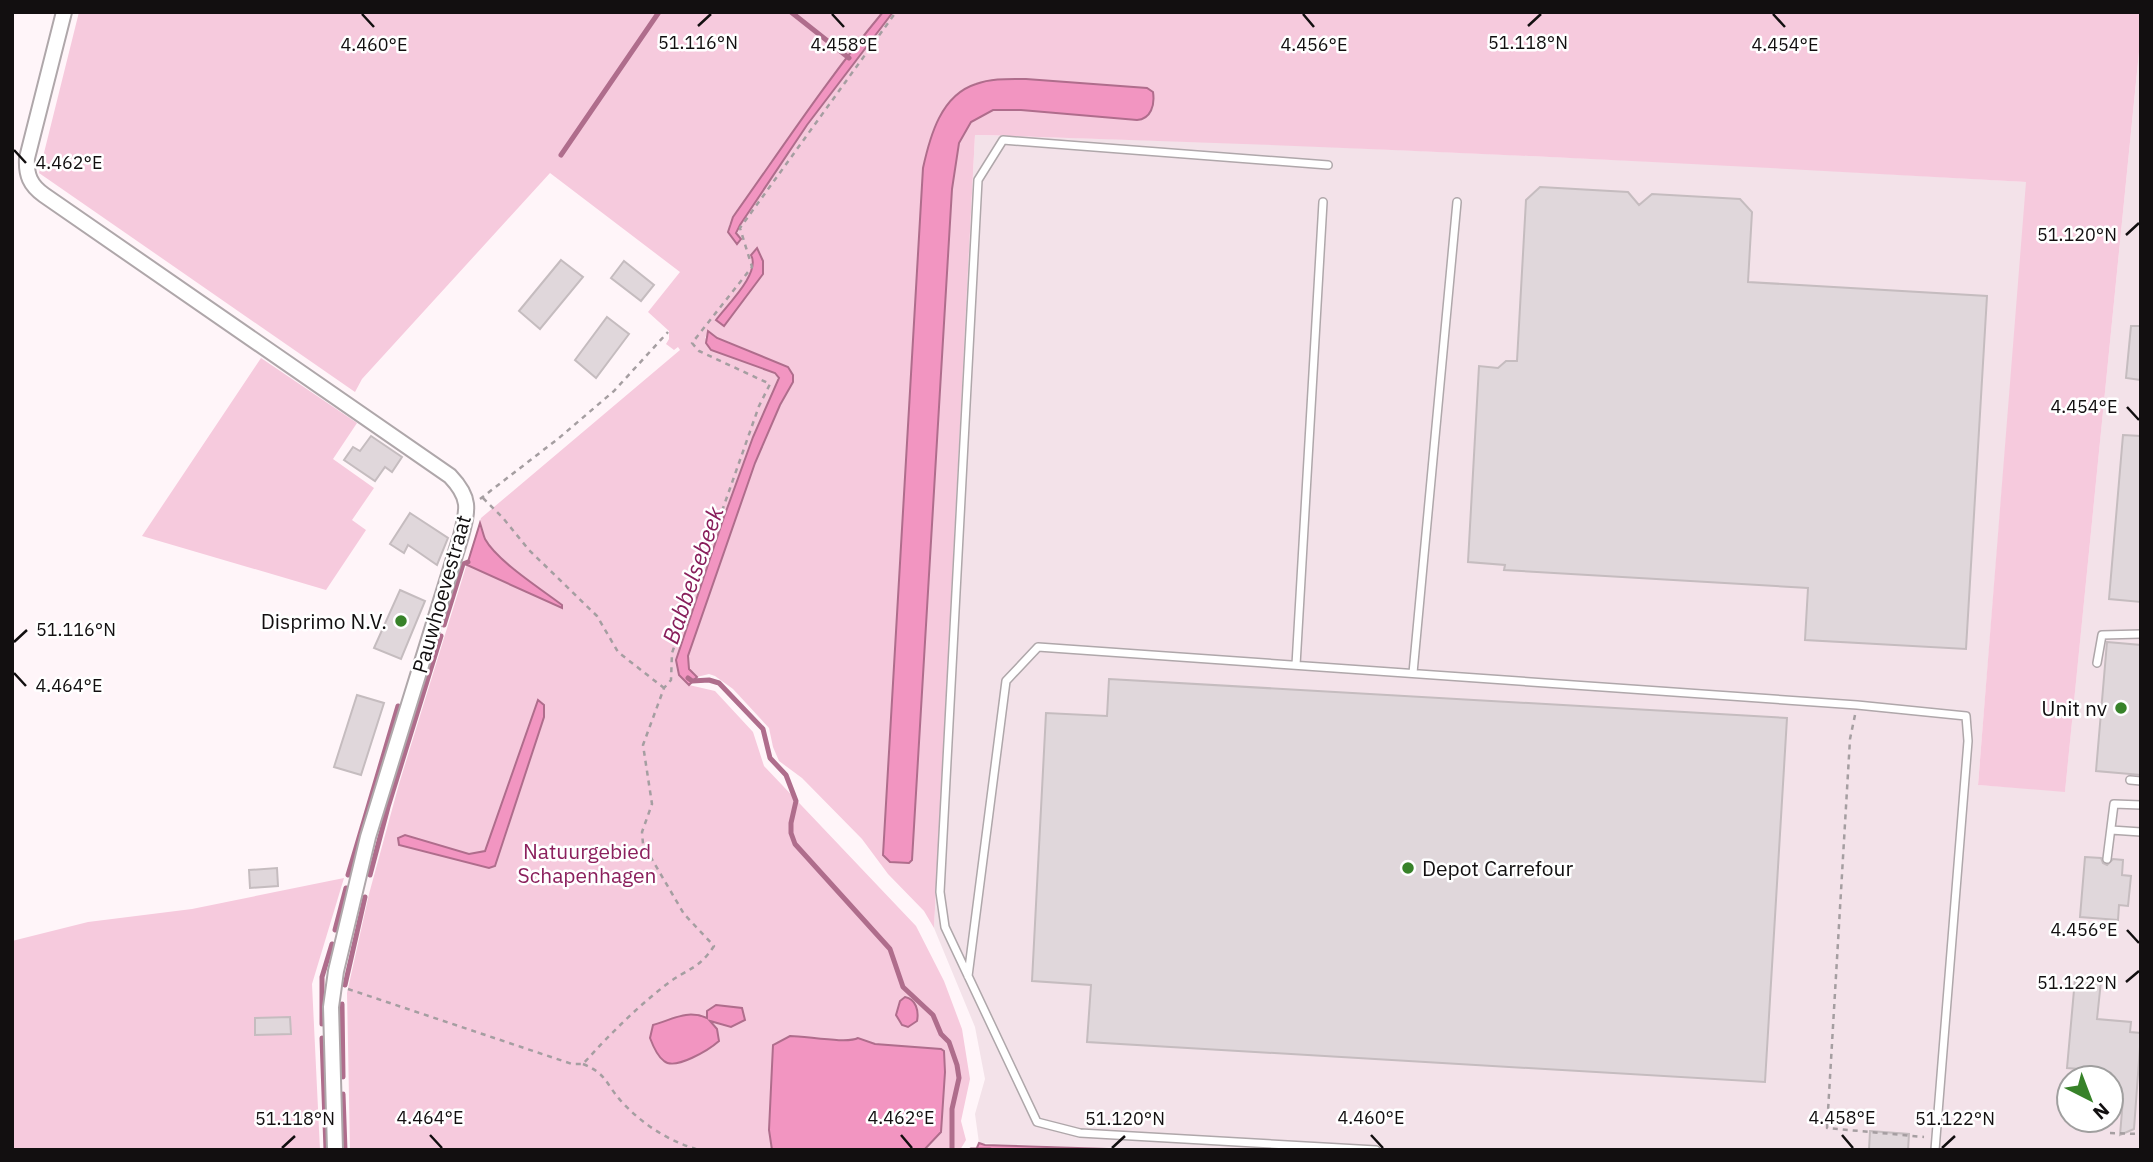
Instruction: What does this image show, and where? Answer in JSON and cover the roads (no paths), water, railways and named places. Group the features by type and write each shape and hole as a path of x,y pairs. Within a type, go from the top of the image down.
{"street":[{"path":"19,168 27,158 64,12"},
{"name":"Pauwhoevestraat","path":"19,168 44,195 450,477 464,492 467,513 461,537 368,837 334,984 331,1007 335,1150"}],"lane":[{"path":"1328,164 1003,140 978,180 940,891 945,927 1037,1122 1080,1133 1376,1150"},
{"path":"1296,665 1323,202"},
{"path":"1413,673 1457,202"},
{"path":"2097,663 2102,635 2141,634"},
{"path":"968,976 1006,681 1038,647 1857,705 1966,716 1968,741 1935,1150"},
{"path":"2130,780 2141,781"},
{"path":"2107,859 2114,804 2141,805"},
{"path":"2111,830 2141,832"}],"waterway":[{"path":"561,155 659,12"},
{"path":"791,12 849,58"},
{"path":"444,625 463,564 468,562"},
{"path":"370,875 388,807 441,636"},
{"name":"Babbelsebeek","path":"688,678 692,681 709,680 719,683 763,729 770,758 786,775 796,801 791,823 795,844 890,949 903,987 933,1015 941,1034 949,1042 959,1078 952,1109 952,1150"},
{"path":"348,875 398,706"},
{"path":"335,930 346,888"},
{"path":"345,985 365,897"},
{"path":"322,1024 322,977 332,944"},
{"path":"342,1004 343,1077"},
{"path":"322,1038 326,1150"},
{"path":"343,1094 345,1150"},
{"path":"971,1150 990,1150"}],"place":[{"name":"Disprimo N.V.","path":"401,621"},
{"name":"Unit nv","path":"2121,708"},
{"name":"Depot Carrefour","path":"1408,868"}],"park label":[{"name":"Natuurgebied Schapenhagen","path":"587,863"}]}
